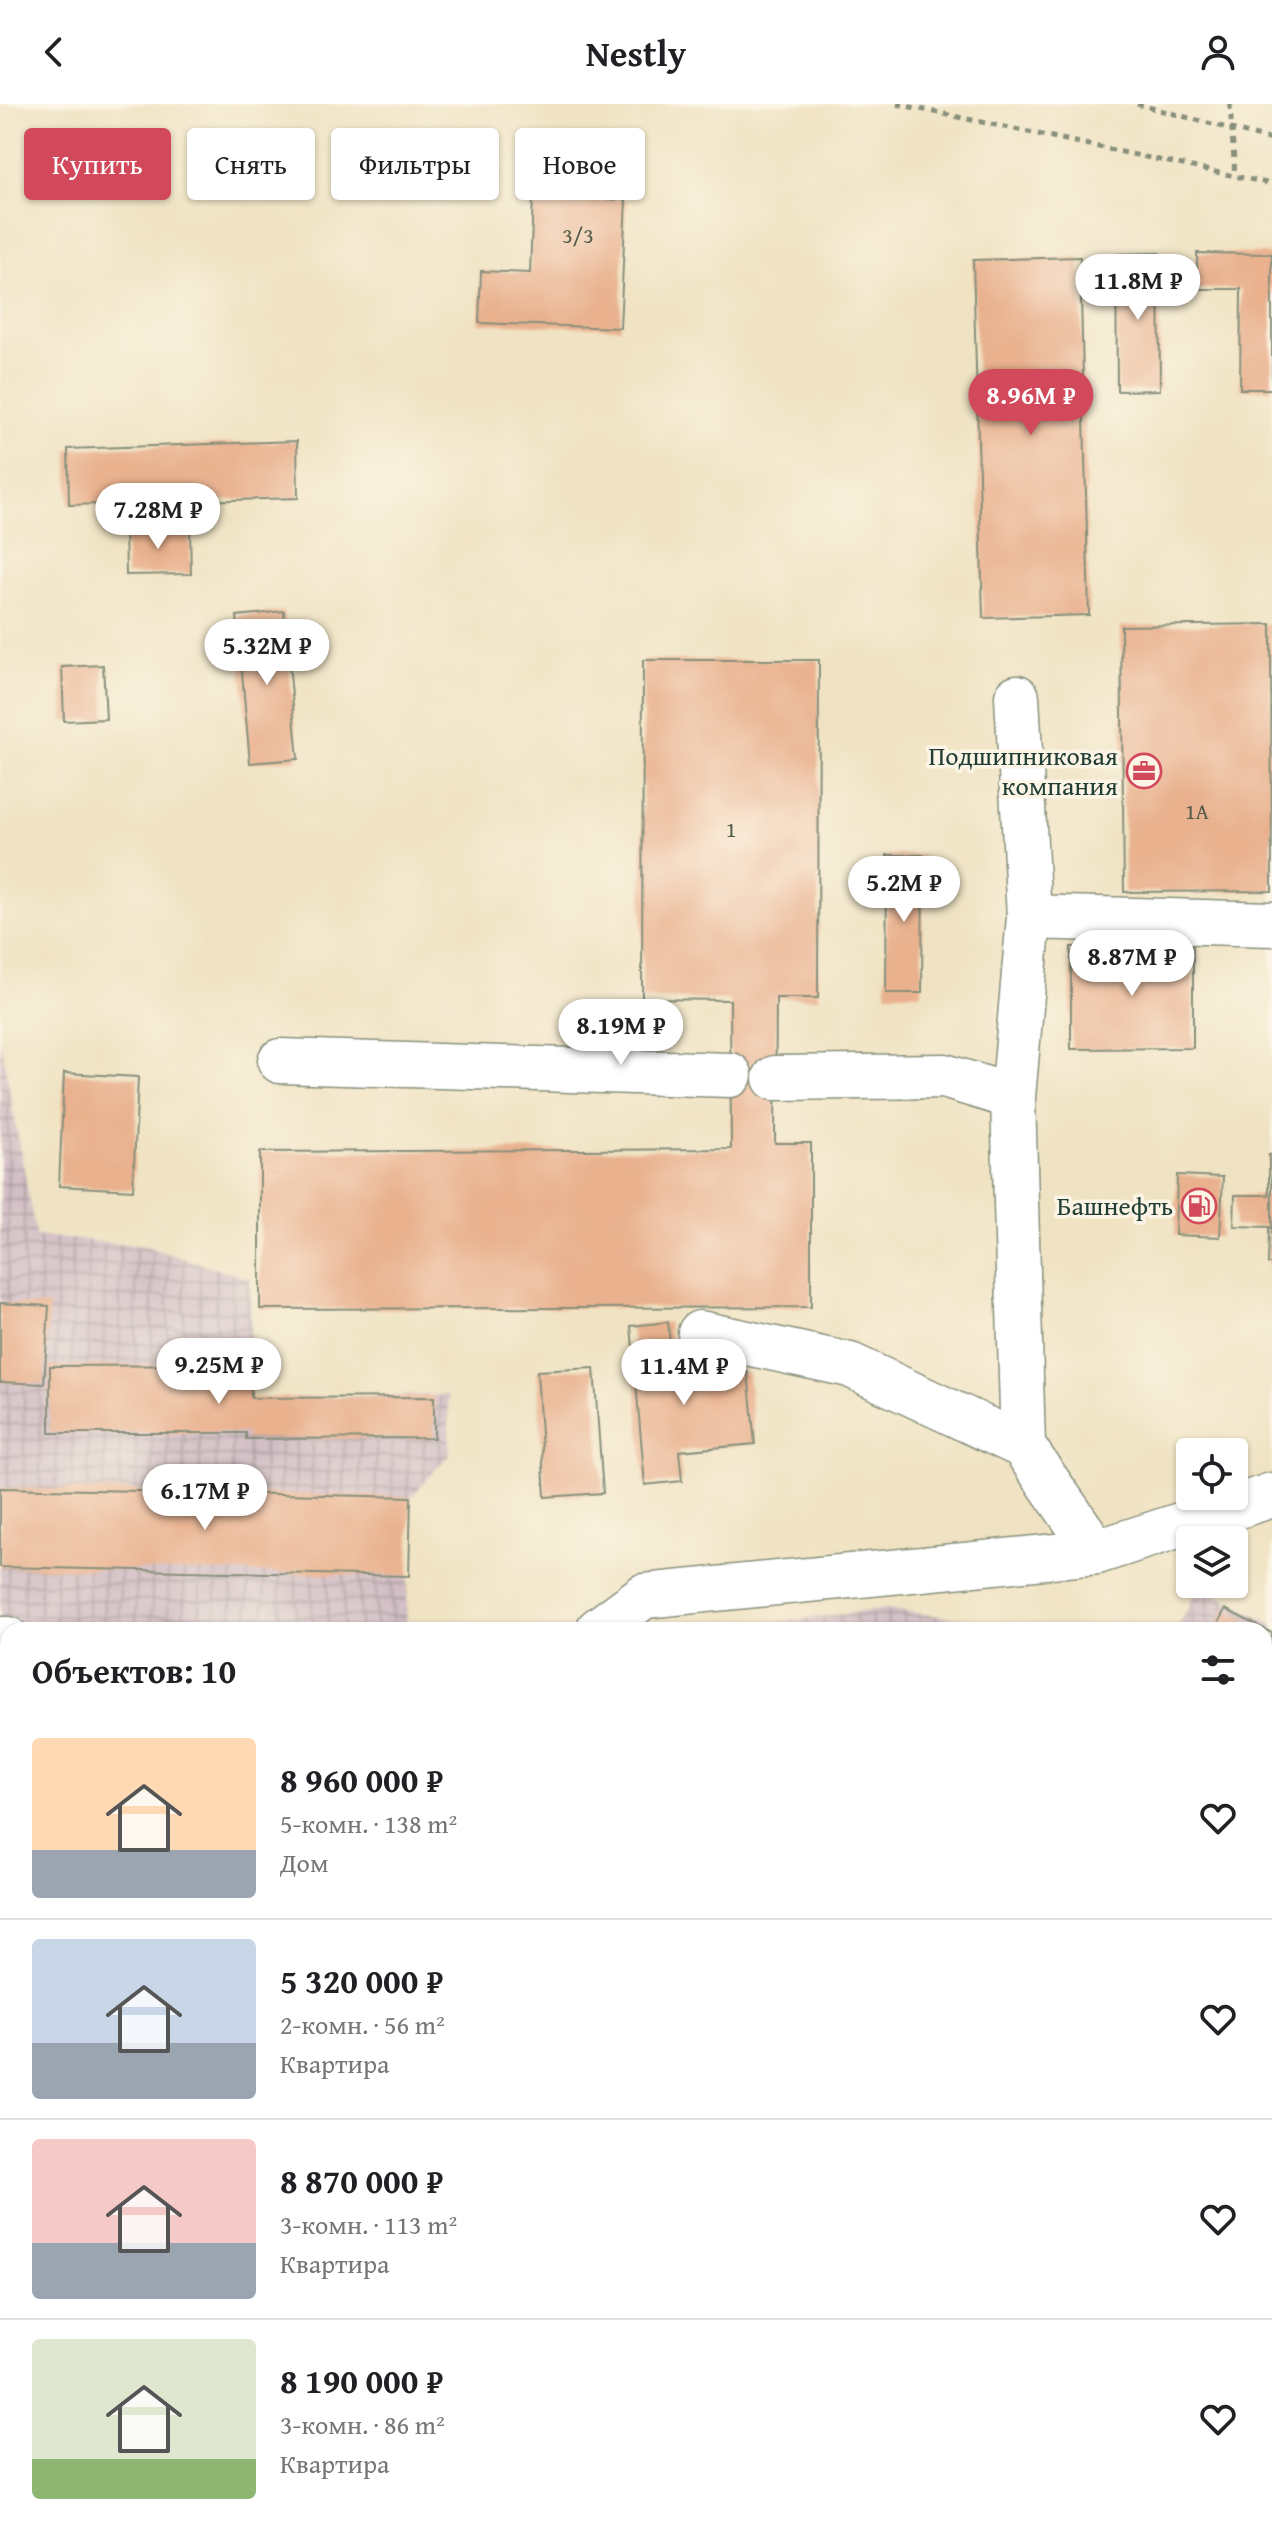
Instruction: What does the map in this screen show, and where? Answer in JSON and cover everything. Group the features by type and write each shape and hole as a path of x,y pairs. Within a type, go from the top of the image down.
{"street":[{"path":"1017,697 1029,917 1013,1097 1023,1446"},
{"path":"1029,917 1272,924"},
{"path":"280,1061 730,1075"},
{"path":"775,1078 944,1076 1013,1097"},
{"path":"700,1333 850,1365 1023,1446 1097,1552"},
{"path":"609,1622 644,1596 1097,1552 1272,1495"}],"path":[{"path":"897,104 1272,184"},
{"path":"1137,104 1272,140"},
{"path":"1230,104 1235,176"}],"shaded area":[{"path":"0,1039 36,1236 145,1246 250,1279 251,1398 448,1395 450,1454 411,1497 406,1622 0,1622"},
{"path":"1193,1598 1223,1598 1268,1622 1180,1622"},
{"path":"885,1609 986,1622 778,1622"}],"building":[{"path":"533,200 626,200 620,328 479,323 481,271 530,273"},
{"path":"1159,253 1160,390 1117,391 1116,254"},
{"path":"1197,253 1272,254 1272,389 1240,389 1241,289 1197,289"},
{"path":"1080,257 1089,615 983,618 973,260"},
{"path":"297,441 298,498 69,505 68,449"},
{"path":"125,528 190,528 191,574 126,575"},
{"path":"284,611 298,759 250,763 237,616"},
{"path":"1271,624 1272,891 1124,892 1121,626"},
{"path":"643,660 819,660 818,998 776,998 775,1143 811,1143 811,1307 260,1309 260,1152 731,1149 730,1000 642,999"},
{"path":"103,665 106,719 64,721 62,667"},
{"path":"887,855 923,855 922,993 886,993"},
{"path":"1193,946 1193,1048 1071,1049 1071,947"},
{"path":"64,1073 138,1077 133,1190 59,1186"},
{"path":"1269,1155 1272,1155 1272,1227 1234,1226 1235,1195 1269,1195"},
{"name":"Башнефть","path":"1177,1175 1223,1177 1220,1237 1175,1235"},
{"path":"1269,1228 1272,1228 1272,1264 1268,1264"},
{"path":"0,1303 49,1306 44,1384 0,1382"},
{"path":"668,1322 673,1379 748,1372 755,1444 679,1451 682,1481 645,1485 631,1326"},
{"path":"250,1365 251,1398 434,1397 434,1438 246,1439 246,1433 50,1433 50,1366"},
{"path":"594,1368 603,1493 545,1497 537,1371"},
{"path":"0,1488 411,1497 409,1576 0,1567"},
{"path":"1225,1609 1250,1622 1219,1622"}],"place":[{"name":"Подшипниковая компания","path":"1144,771"},
{"name":"Башнефть","path":"1199,1206"}]}
